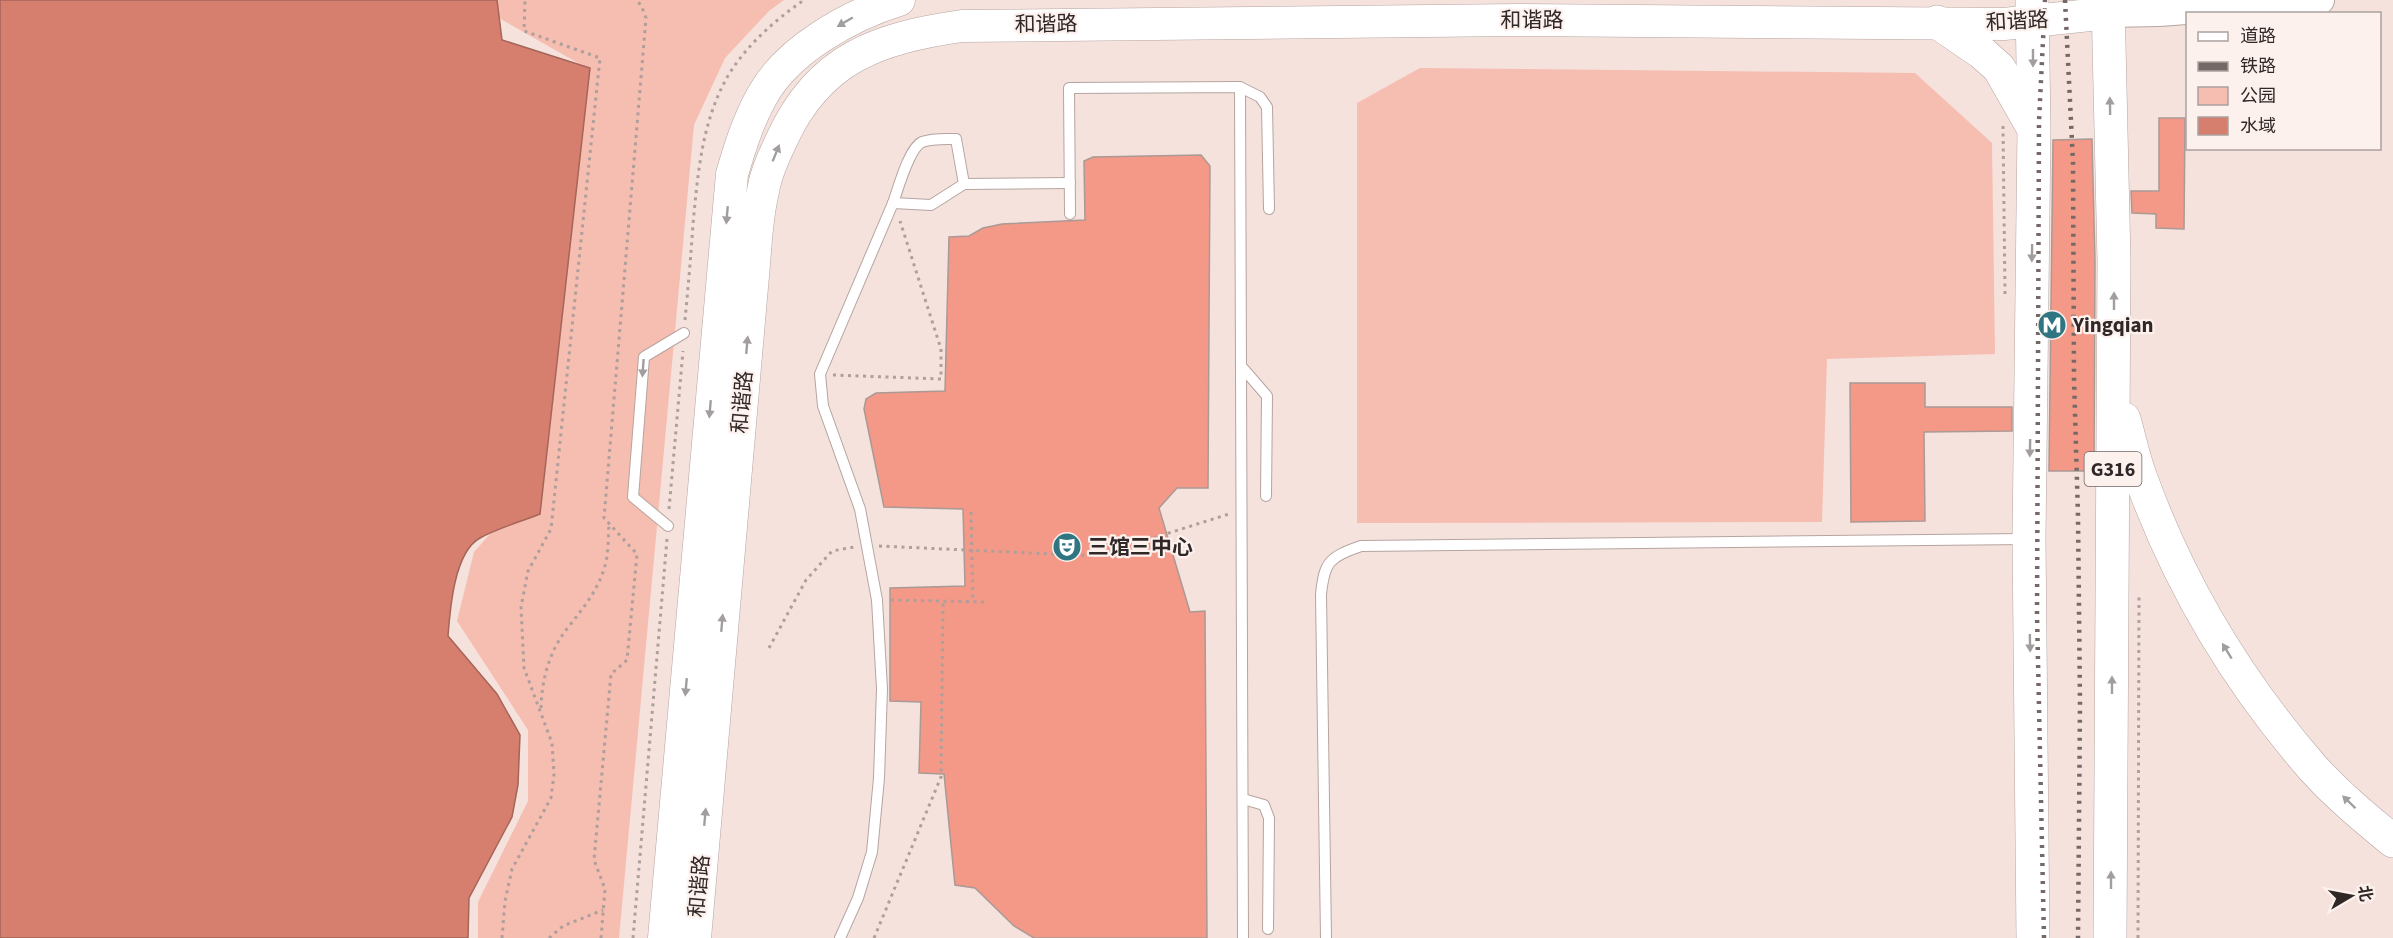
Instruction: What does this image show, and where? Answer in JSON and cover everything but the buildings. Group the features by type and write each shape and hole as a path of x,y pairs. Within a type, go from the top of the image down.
{"highway":[{"name":"G316","path":"2109,6 2114,261 2110,938"},
{"path":"2032,11 2018,124 2029,539 2033,938"},
{"path":"1937,22 1981,52 1999,68 2018,124"},
{"path":"2113,380 2141,480 2196,601 2236,666 2274,721 2314,769 2393,841"}],"main road":[{"name":"和谐路","path":"664,938 732,174 746,129 763,94 788,63 852,18 899,0"},
{"name":"和谐路","path":"2060,0 2109,6"},
{"name":"和谐路","path":"695,938 759,210 763,189 787,127 802,102 824,77 847,60 872,48 910,36 962,26 1517,20 1937,22 2032,11 2109,6"}],"street":[{"path":"2109,6 2170,11 2320,0"}],"lane":[{"path":"1240,87 1243,938"},
{"path":"1070,214 1069,88 1240,87 1260,97 1267,107 1269,209"},
{"path":"841,938 858,898 872,852 879,778 882,689 877,600 860,508 823,406 820,374 911,156 919,143 934,139 956,139 964,184"},
{"path":"893,203 931,205 964,184 1070,183"},
{"path":"668,526 633,497 644,357 684,333"},
{"path":"1241,366 1268,396 1266,496"},
{"path":"1326,938 1321,595 1325,568 1342,553 1361,546 2029,539"},
{"path":"1243,799 1264,805 1269,818 1268,929"}],"path":[{"path":"502,938 505,901 513,869 551,798 554,774 552,743 524,668 521,607 528,571 551,529 600,58 524,31 525,0"},
{"path":"2005,295 2018,124"},
{"path":"820,374 941,379 941,349 905,234"},
{"path":"769,648 806,580 832,551 867,545 1096,556 1242,509"},
{"path":"971,512 973,602"},
{"path":"541,710 541,690 552,655 596,589 605,568 609,523"},
{"path":"887,600 985,602"},
{"path":"874,938 941,777 943,602"},
{"path":"549,938 563,926 603,910"}],"green space":[{"path":"492,0 784,0 769,11 725,58 694,125 619,938 478,938 478,902 528,801 528,730 457,621 474,552 531,488 585,67 490,13"},
{"path":"1420,68 1915,73 1992,143 1995,354 1827,359 1822,522 1357,523 1357,103"}],"water":[{"path":"0,0 497,0 502,40 590,68 540,514 487,534 471,545 459,568 452,597 448,636 497,694 520,735 518,785 512,817 469,898 468,938 0,938"}],"railway":[{"path":"2044,938 2037,615 2039,121 2045,0"},
{"path":"2065,0 2073,162 2074,378 2078,516 2080,705 2078,938"}],"place":[{"name":"Yingqian","path":"2052,325"},
{"name":"三馆三中心","path":"1067,547"}]}
